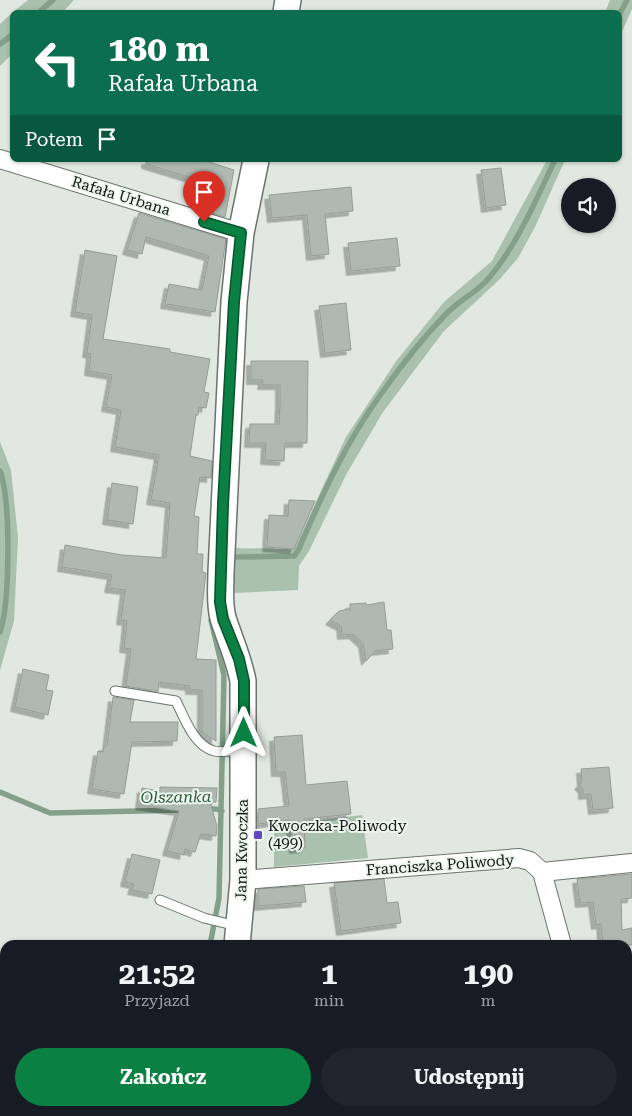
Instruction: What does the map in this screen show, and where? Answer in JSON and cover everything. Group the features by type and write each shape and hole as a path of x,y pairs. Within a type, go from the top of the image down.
{"street":[{"name":"Rafała Urbana","path":"0,159 241,233"},
{"name":"Jana Kwoczka","path":"235,932 243,880 238,750 244,681 239,659 223,619 220,602 223,504 234,302 241,233 254,162"},
{"name":"Franciszka Poliwody","path":"243,880 519,858 530,861 542,872"},
{"path":"561,940 542,872 632,863"}],"lane":[{"path":"115,691 176,701 192,731 205,746 214,751 238,750"},
{"path":"160,900 235,932"}],"green space":[{"path":"28,0 74,0 65,10 16,10"},
{"path":"610,0 632,0 632,9 622,32 622,10 606,10"},
{"path":"10,15 10,56 0,66 0,24"},
{"path":"546,162 564,162 535,227 518,258 499,280 444,331 383,412 347,473 309,551 299,566 298,590 234,593 233,548 294,549 346,437 397,360 444,302 492,261"},
{"path":"0,442 11,470 18,538 14,621 0,670"},
{"path":"362,815 368,858 274,867 274,826"}],"building":[{"path":"146,162 209,162 234,170 225,217 209,212 215,185 146,164"},
{"path":"501,168 506,205 486,208 481,170"},
{"path":"351,187 353,211 325,214 329,254 311,256 307,215 272,218 269,195"},
{"path":"139,213 226,239 215,312 165,304 169,284 202,290 209,256 146,237 142,254 127,250"},
{"path":"397,238 400,266 351,271 348,243"},
{"path":"85,250 117,256 103,339 170,349 170,352 210,359 204,392 209,393 206,408 199,407 198,415 196,415 190,456 212,461 211,478 200,477 194,516 199,517 197,554 203,554 202,572 206,573 196,659 216,660 216,741 202,732 202,690 190,690 190,686 159,682 158,692 126,686 131,649 124,648 127,621 121,620 125,590 109,588 112,575 62,567 65,545 122,555 166,558 170,503 151,500 159,455 115,447 121,410 106,407 112,375 89,371 91,354 87,353 92,315 75,312"},
{"path":"346,303 351,350 325,353 319,306"},
{"path":"251,361 308,361 307,443 285,443 284,461 265,460 266,443 249,443 250,424 279,424 280,404 280,385 262,385 263,380 251,380"},
{"path":"112,483 138,487 133,524 107,520"},
{"path":"289,500 315,501 294,549 267,547 269,515 288,516"},
{"path":"384,602 387,630 391,630 393,649 375,651 366,661 363,643 353,634 342,635 341,626 330,620 339,611 350,609 350,604 366,603 367,605"},
{"path":"23,669 49,675 46,690 53,691 48,715 15,707"},
{"path":"113,697 134,700 130,722 178,722 177,741 132,742 124,794 92,789 98,751 103,752 104,746 107,746"},
{"path":"302,735 306,785 347,781 351,814 304,819 305,848 294,849 290,820 258,824 258,809 289,806 285,772 276,772 274,737"},
{"path":"609,767 613,808 593,810 591,794 583,795 583,789 579,785 582,782 581,769"},
{"path":"160,787 217,788 216,802 210,802 217,826 216,836 201,834 195,852 185,849 184,855 167,851 179,811 140,805 142,788 160,791"},
{"path":"132,854 160,860 152,894 132,890 134,884 125,882"},
{"path":"632,874 632,898 621,899 622,930 632,928 632,940 603,940 601,924 596,925 593,902 580,903 577,879"},
{"path":"384,879 387,903 398,902 401,923 341,931 334,883"},
{"path":"304,886 306,902 258,906 258,889"}],"waterway":[{"name":"Olszanka","path":"41,10 53,0"},
{"path":"622,10 627,0"},
{"name":"Olszanka","path":"0,44 10,36"},
{"path":"237,557 294,556 335,470 368,412 428,334 450,310 478,289 498,266 517,237 554,162"},
{"name":"Olszanka","path":"0,471 6,504 8,552 6,599 0,632"},
{"path":"211,620 224,675 219,898 211,940"},
{"name":"Olszanka","path":"0,792 50,813 183,810"},
{"name":"Olszanka","path":"205,809 222,811"}],"place":[{"name":"Kwoczka-Poliwody (499)","path":"258,835"}],"route":[{"path":"204,222 241,233 234,302 223,504 220,602 223,619 232,637 244,681 244,733"}]}
